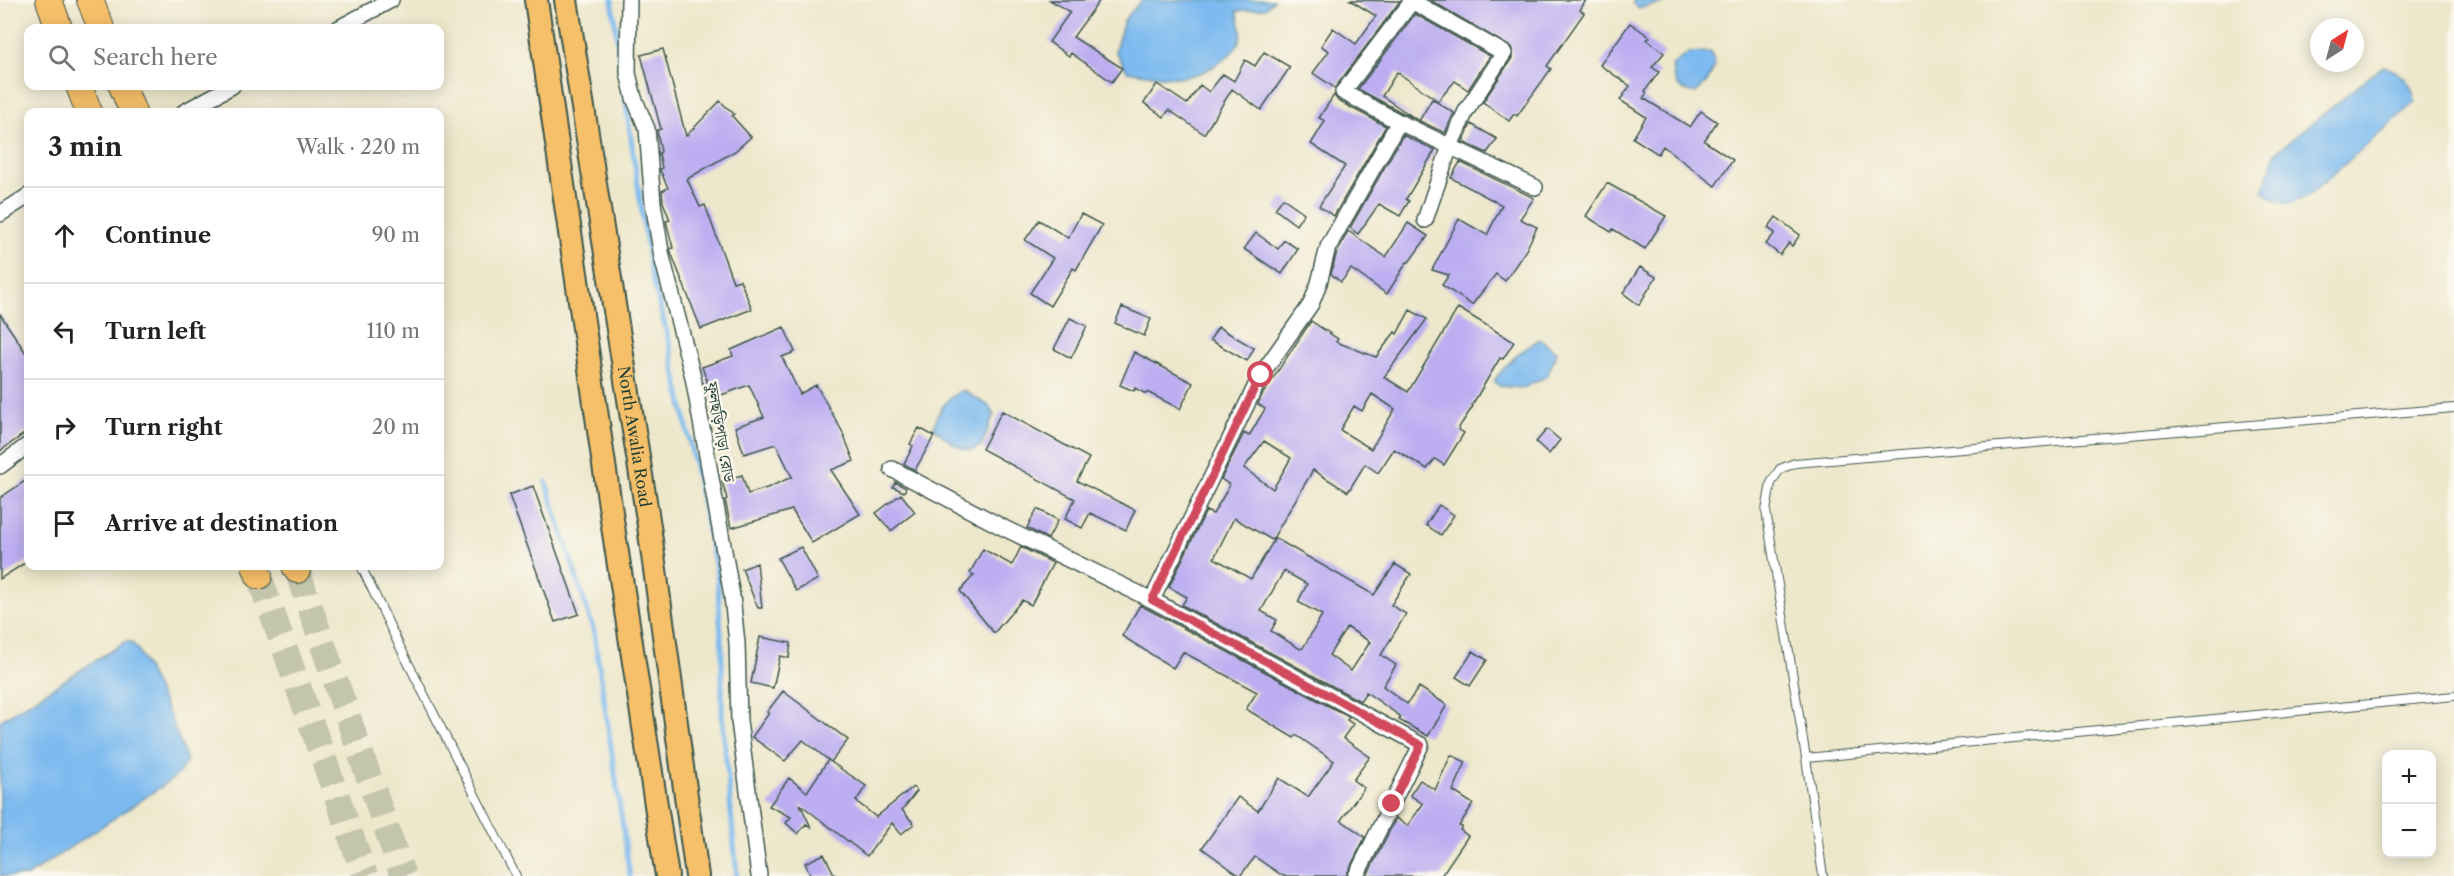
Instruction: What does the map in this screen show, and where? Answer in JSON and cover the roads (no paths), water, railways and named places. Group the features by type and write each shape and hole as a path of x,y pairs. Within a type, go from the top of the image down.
{"highway":[{"path":"49,0 58,24"},
{"path":"90,0 99,24"},
{"path":"81,90 87,108"}],"main road":[{"name":"North Awalia Road","path":"536,0 600,442 667,876"},
{"name":"North Awalia Road","path":"566,0 635,437 697,876"},
{"path":"600,442 635,437"},
{"path":"613,524 647,519"}],"street":[{"path":"346,24 391,0"},
{"name":"ফুলছড়িপাড়া রোড","path":"629,0 628,73 634,98 647,129 653,203 662,257 693,377 732,596 739,721 759,876"},
{"path":"1425,220 1450,146 1466,111 1504,53 1412,0 1343,92 1399,122 1450,146 1535,187"},
{"path":"207,107 227,90"},
{"path":"1152,600 1251,394 1271,359 1311,304 1328,247 1399,122"},
{"path":"0,214 24,199"},
{"path":"0,466 24,448"},
{"path":"892,469 1004,528 1152,600 1421,745 1356,876"}],"lane":[{"path":"1823,876 1766,511 1772,483 1780,469 1795,463 2454,408"},
{"path":"363,570 516,876"},
{"path":"1806,758 2454,696"}],"water":[{"path":"1142,0 1274,0 1265,8 1237,11 1241,35 1239,42 1228,56 1204,71 1188,76 1173,77 1127,71 1115,51 1124,20"},
{"path":"1633,0 1671,0 1638,8 1633,4"},
{"path":"1711,52 1715,66 1706,83 1696,93 1677,85 1672,65 1689,53"},
{"path":"2383,66 2395,71 2409,83 2415,102 2306,197 2288,204 2276,201 2263,191 2275,153"},
{"path":"1540,339 1557,352 1547,376 1524,388 1499,386 1494,381 1504,368"},
{"path":"963,390 989,406 994,415 980,446 969,450 956,445 934,428 944,406"},
{"path":"125,642 131,642 138,650 169,714 187,761 178,774 167,783 27,876 0,876 0,721"}],"waterway":[{"path":"612,0 621,69"},
{"path":"623,84 651,273 669,341 717,573 722,649 722,715 737,876"},
{"path":"546,482 594,632 630,876"}],"tunnel":[{"path":"297,570 403,876"},
{"path":"259,576 365,876"}]}
